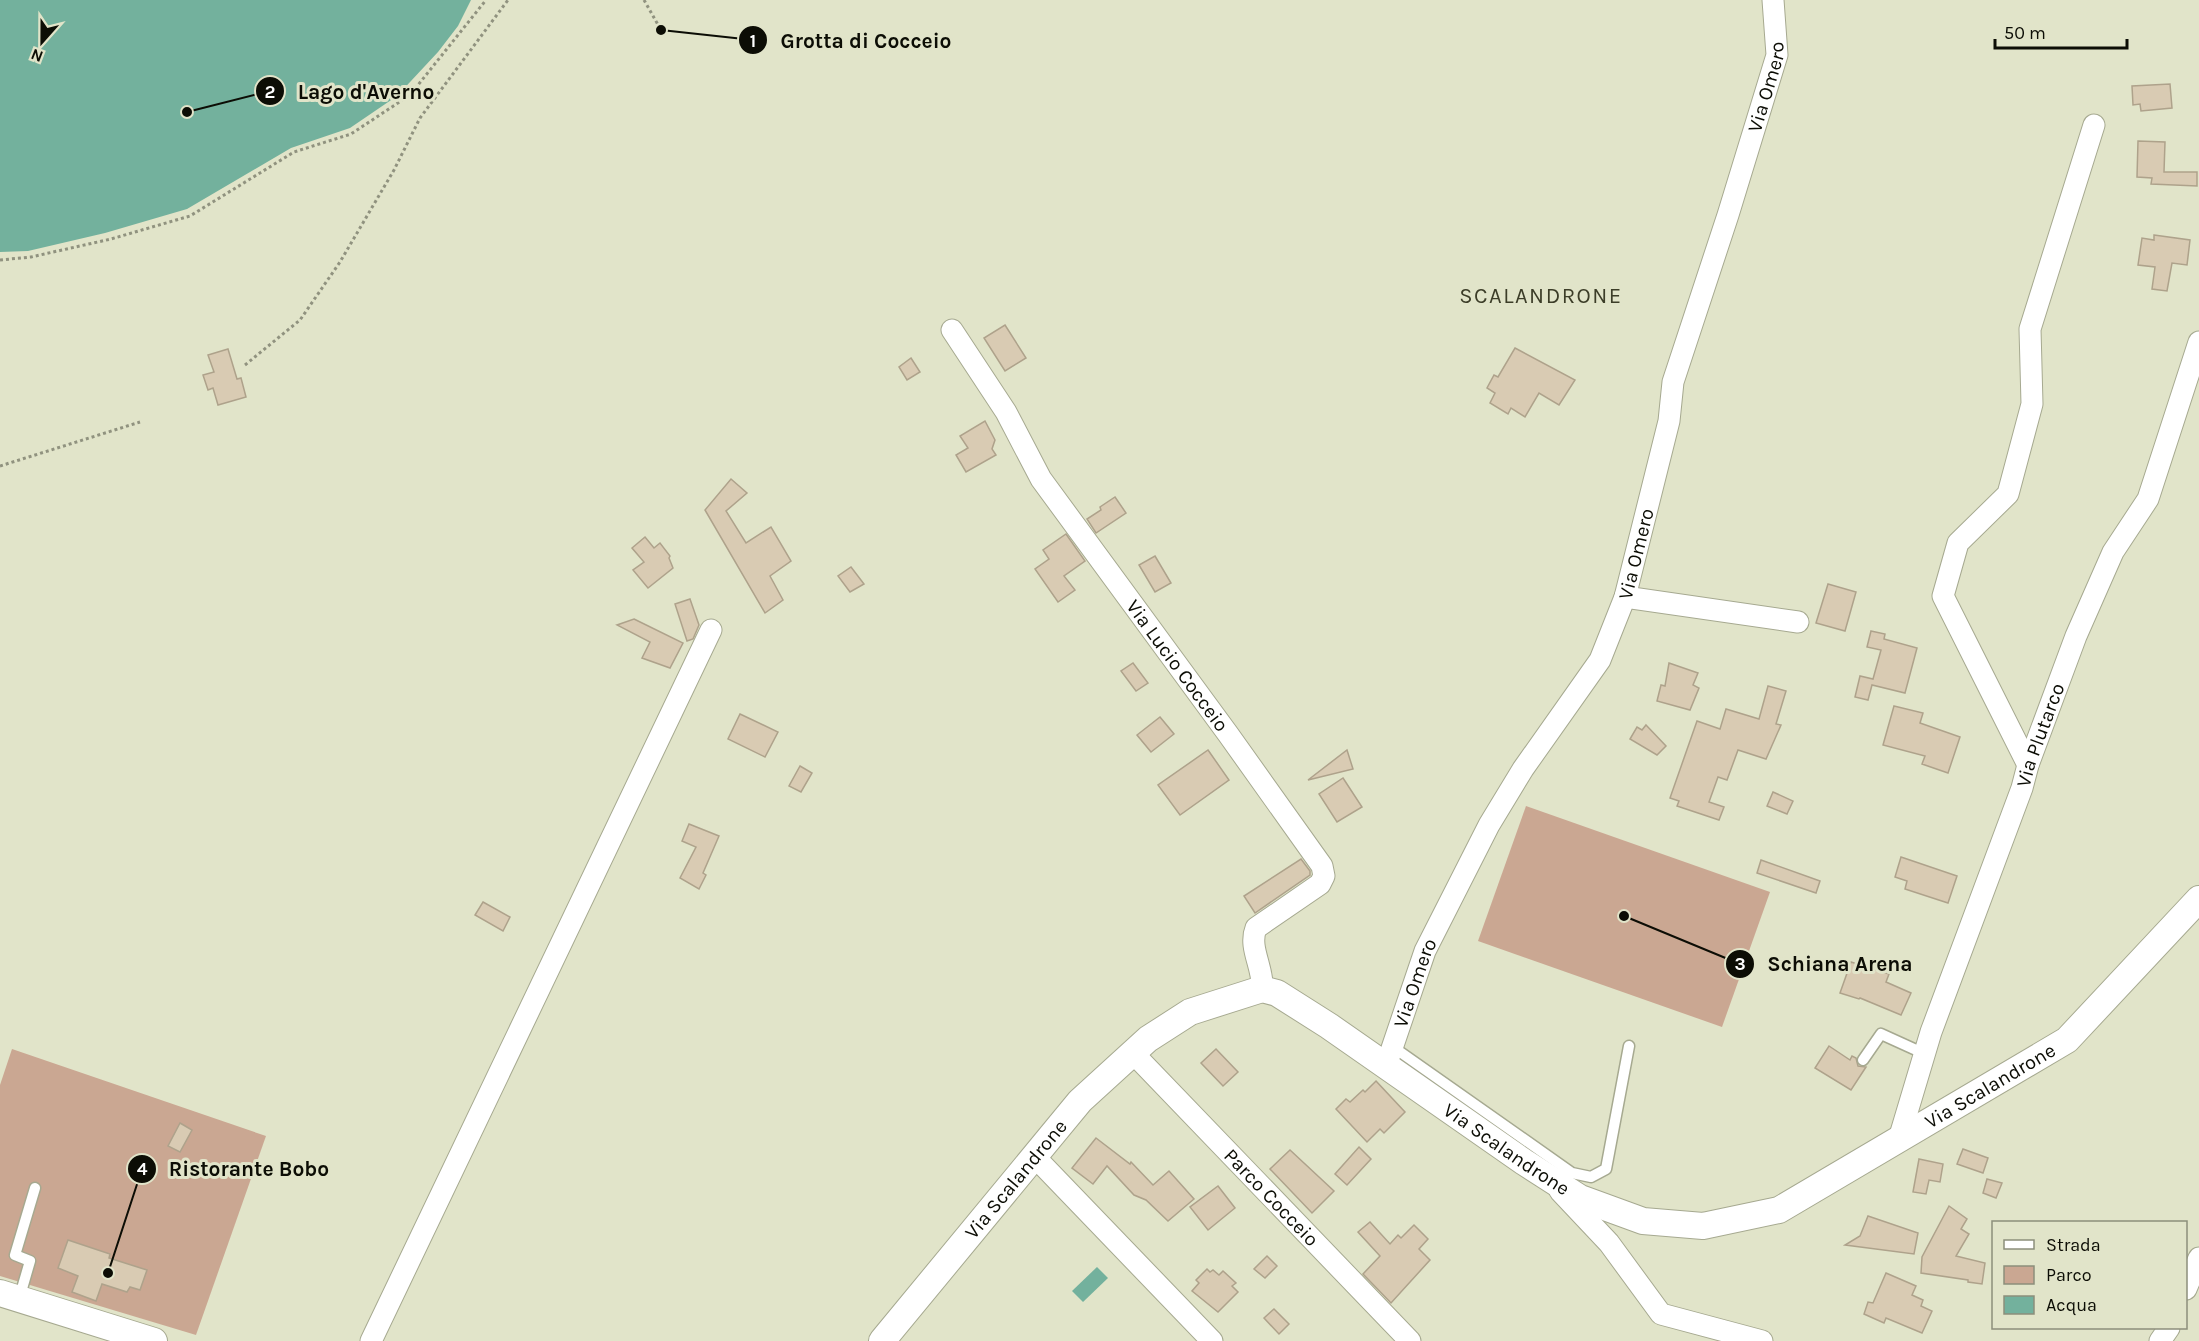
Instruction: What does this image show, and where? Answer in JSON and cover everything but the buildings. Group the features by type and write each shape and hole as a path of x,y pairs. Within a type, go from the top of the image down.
{"street":[{"name":"Via Omero","path":"1390,1056 1425,951 1490,825 1523,769 1600,660 1625,597 1670,421 1673,382 1777,55 1773,0"},
{"path":"2028,765 1943,596 1958,543 2008,494 2032,404 2030,330 2094,125"},
{"name":"Via Lucio Cocceio","path":"952,330 1006,412 1041,479 1322,866 1324,876 1320,884 1256,928 1254,944 1263,980 1262,989"},
{"name":"Via Plutarco","path":"1899,1139 1925,1054 2076,636 2113,552 2148,499 2199,342"},
{"path":"1625,597 1798,622"},
{"path":"371,1341 711,630"},
{"name":"Via Scalandrone","path":"882,1341 1080,1101 1148,1039 1190,1012 1262,989 1277,993 1390,1056 1545,1175 1580,1198 1643,1221 1703,1226 1779,1210 2067,1040 2199,899"},
{"name":"Parco Cocceio","path":"1133,1053 1410,1341"},
{"path":"1034,1156 1212,1341"},
{"path":"1545,1175 1609,1243 1661,1314 1762,1341"},
{"path":"2187,1287 2199,1258"},
{"path":"10,1296 154,1341"}],"lane":[{"path":"1863,1060 1881,1034 1925,1054"},
{"path":"1390,1056 1572,1173 1591,1177 1606,1168 1629,1046"},
{"path":"10,1296 30,1261 15,1255 35,1188"}],"path":[{"path":"0,260 31,258 111,239 190,216 294,152 351,134 410,95 486,0"},
{"path":"245,365 300,320 340,262 394,170 420,118 508,0"},
{"path":"644,0 661,30"},
{"path":"0,466 140,422"}],"green space":[{"path":"1526,806 1770,892 1722,1027 1478,941"},
{"path":"12,1049 266,1136 196,1335 0,1276 0,1085"}],"water":[{"path":"0,0 471,0 458,26 438,52 397,96 350,128 291,148 187,209 105,233 28,251 0,252"},
{"path":"1097,1267 1108,1278 1083,1302 1072,1291"}],"place":[{"name":"Grotta di Cocceio","path":"661,30"},
{"name":"Lago d'Averno","path":"187,112"},
{"name":"Schiana Arena","path":"1624,916"},
{"name":"Ristorante Bobo","path":"108,1273"}],"district":[{"name":"SCALANDRONE","path":"1541,295"}]}
